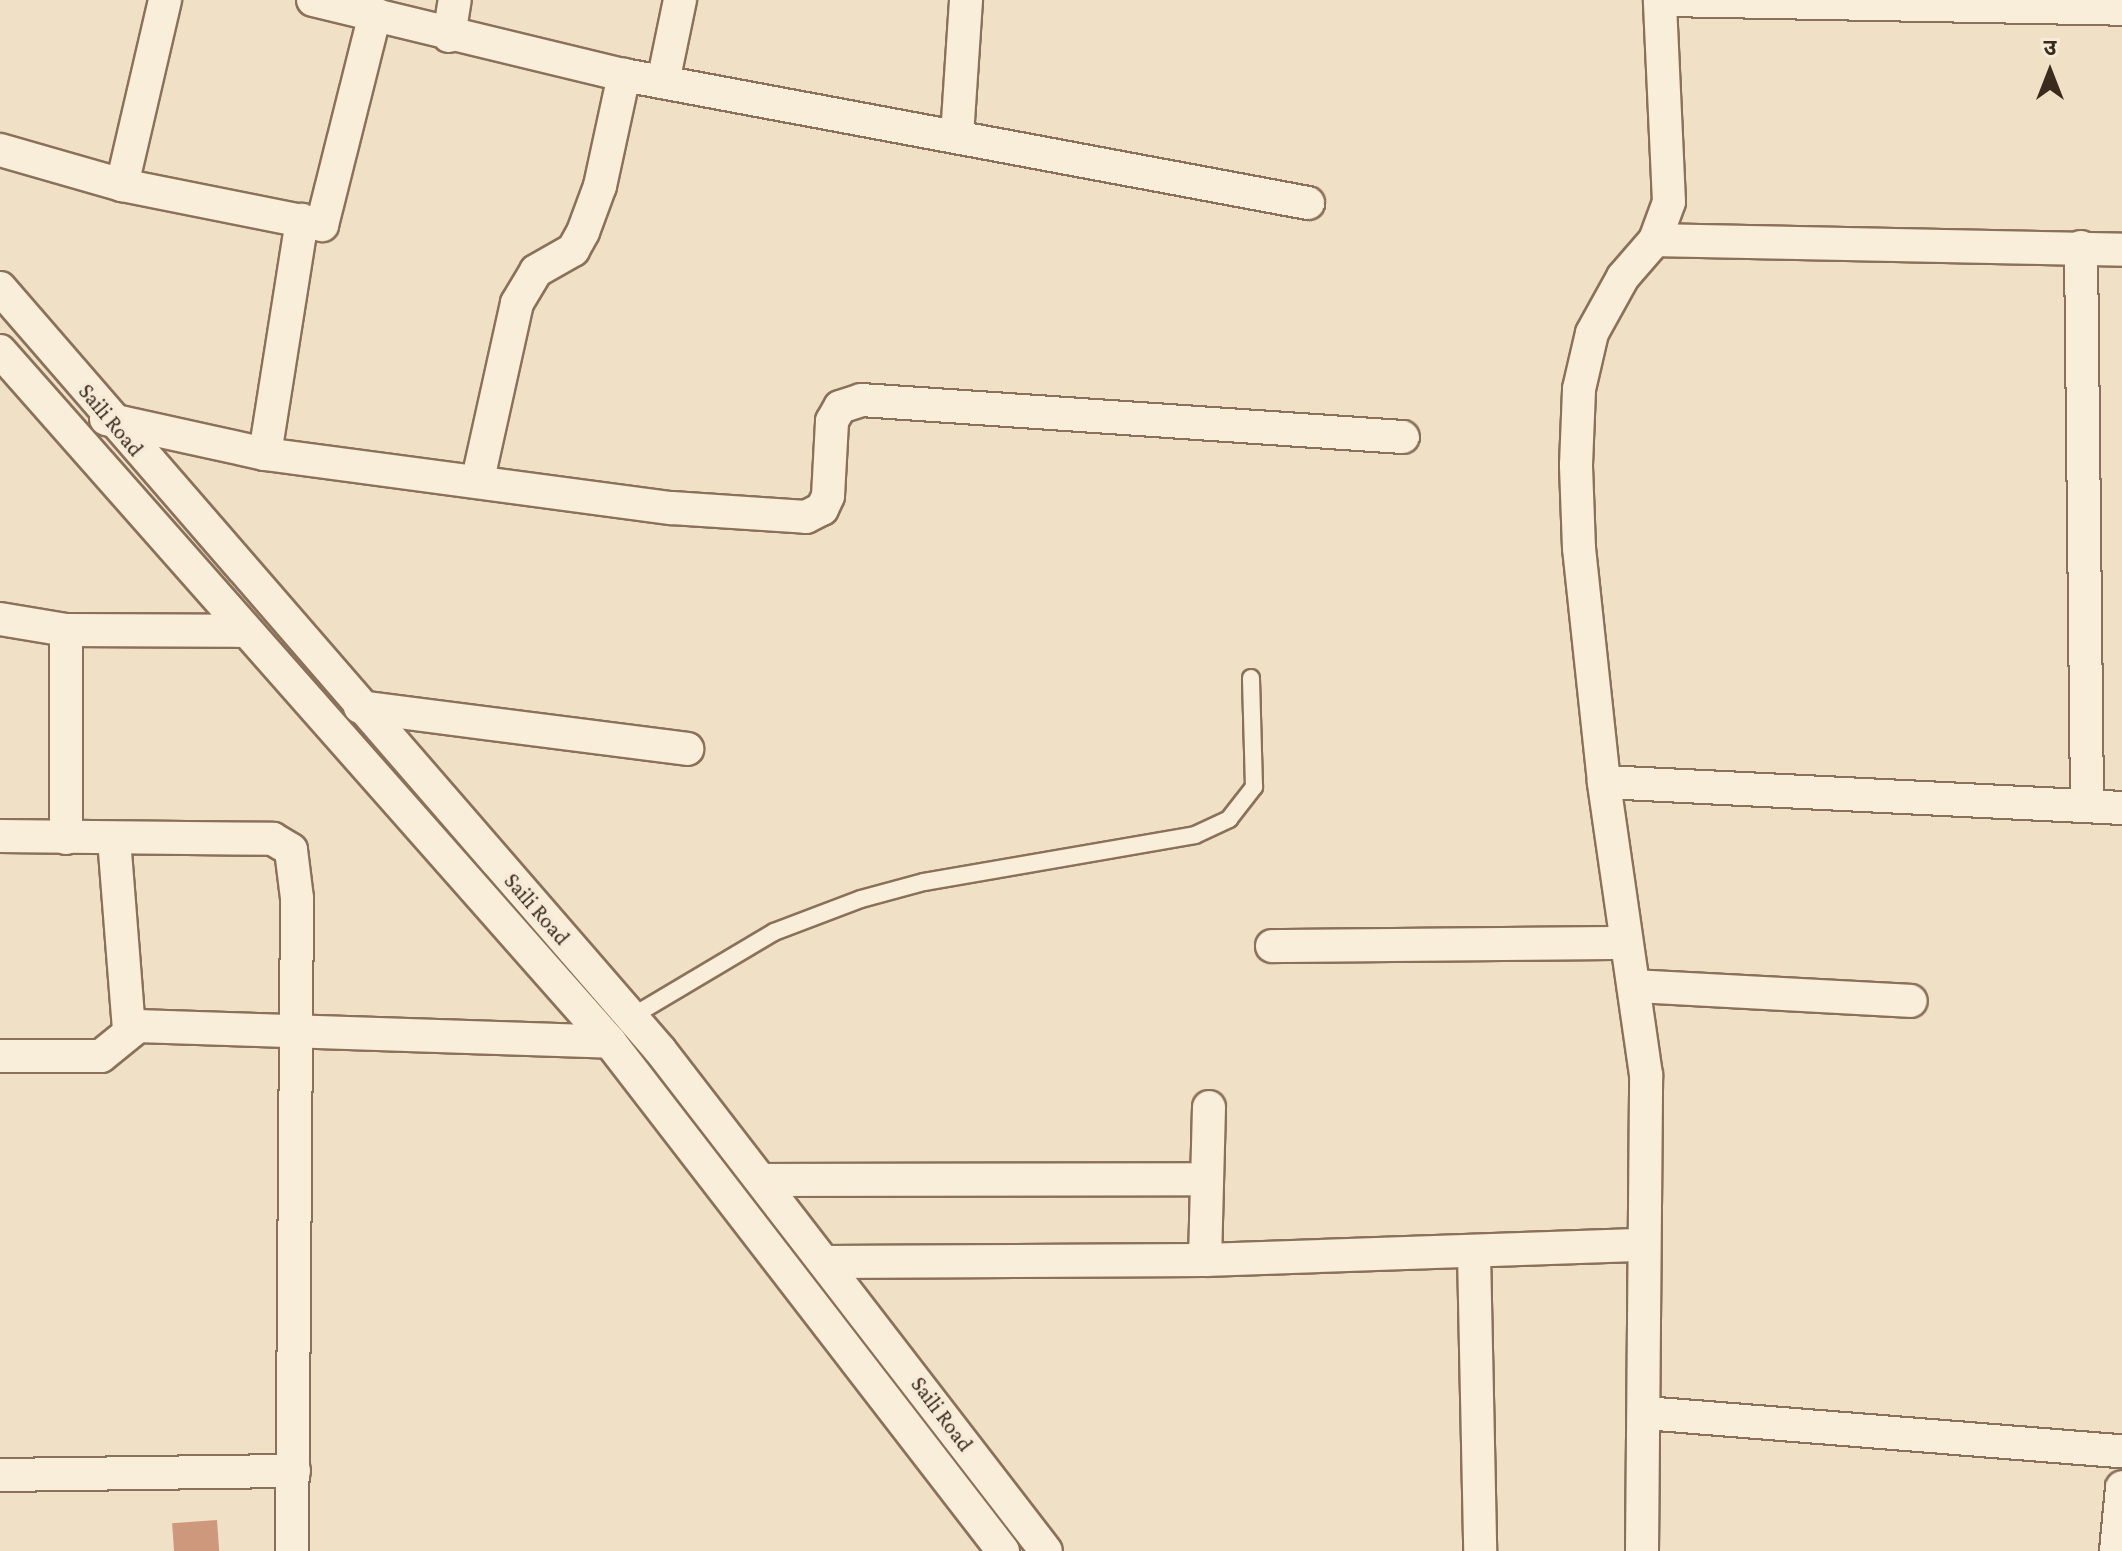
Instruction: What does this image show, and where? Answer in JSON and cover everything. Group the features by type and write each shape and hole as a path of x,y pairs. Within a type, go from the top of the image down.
{"street":[{"path":"122,185 165,0"},
{"path":"313,0 449,36 624,75 1308,203"},
{"path":"449,36 455,0"},
{"path":"663,82 680,0"},
{"path":"957,136 966,0"},
{"path":"1642,1551 1646,1075 1634,986 1624,943 1579,548 1579,389 1599,318 1623,277 1655,240 1669,202 1660,0"},
{"path":"1667,0 2122,9"},
{"path":"0,150 122,185 322,225 375,14"},
{"path":"478,479 517,303 536,271 573,250 583,232 600,186 624,75"},
{"path":"265,454 302,220"},
{"path":"1655,240 2122,250"},
{"path":"2081,247 2087,804"},
{"name":"Saili Road","path":"0,288 631,1017 763,1180 1046,1551"},
{"path":"0,351 610,1042 1003,1551"},
{"path":"69,431 109,417 265,454 478,479 672,508 806,517 822,509 828,496 832,421 840,407 861,400 1403,437"},
{"path":"0,619 66,630 244,631"},
{"path":"66,630 66,838"},
{"path":"360,707 687,749"},
{"path":"1604,782 2122,808"},
{"path":"0,836 273,839 285,844 294,860 297,898 292,1551"},
{"path":"114,839 129,1029"},
{"path":"1272,946 1624,943"},
{"path":"1634,986 1911,1001"},
{"path":"0,1056 101,1056 129,1029 296,1029 610,1042"},
{"path":"1205,1260 1209,1107"},
{"path":"763,1180 1206,1179"},
{"path":"826,1262 1205,1260 1644,1245"},
{"path":"1474,1253 1480,1551"},
{"path":"1645,1413 2122,1451"},
{"path":"0,1475 294,1471"},
{"path":"2116,1551 2122,1487"}],"lane":[{"path":"631,1017 774,932 861,899 924,882 1195,835 1229,819 1254,787 1251,678"}],"building":[{"path":"217,1520 219,1551 174,1551 172,1523"}]}
